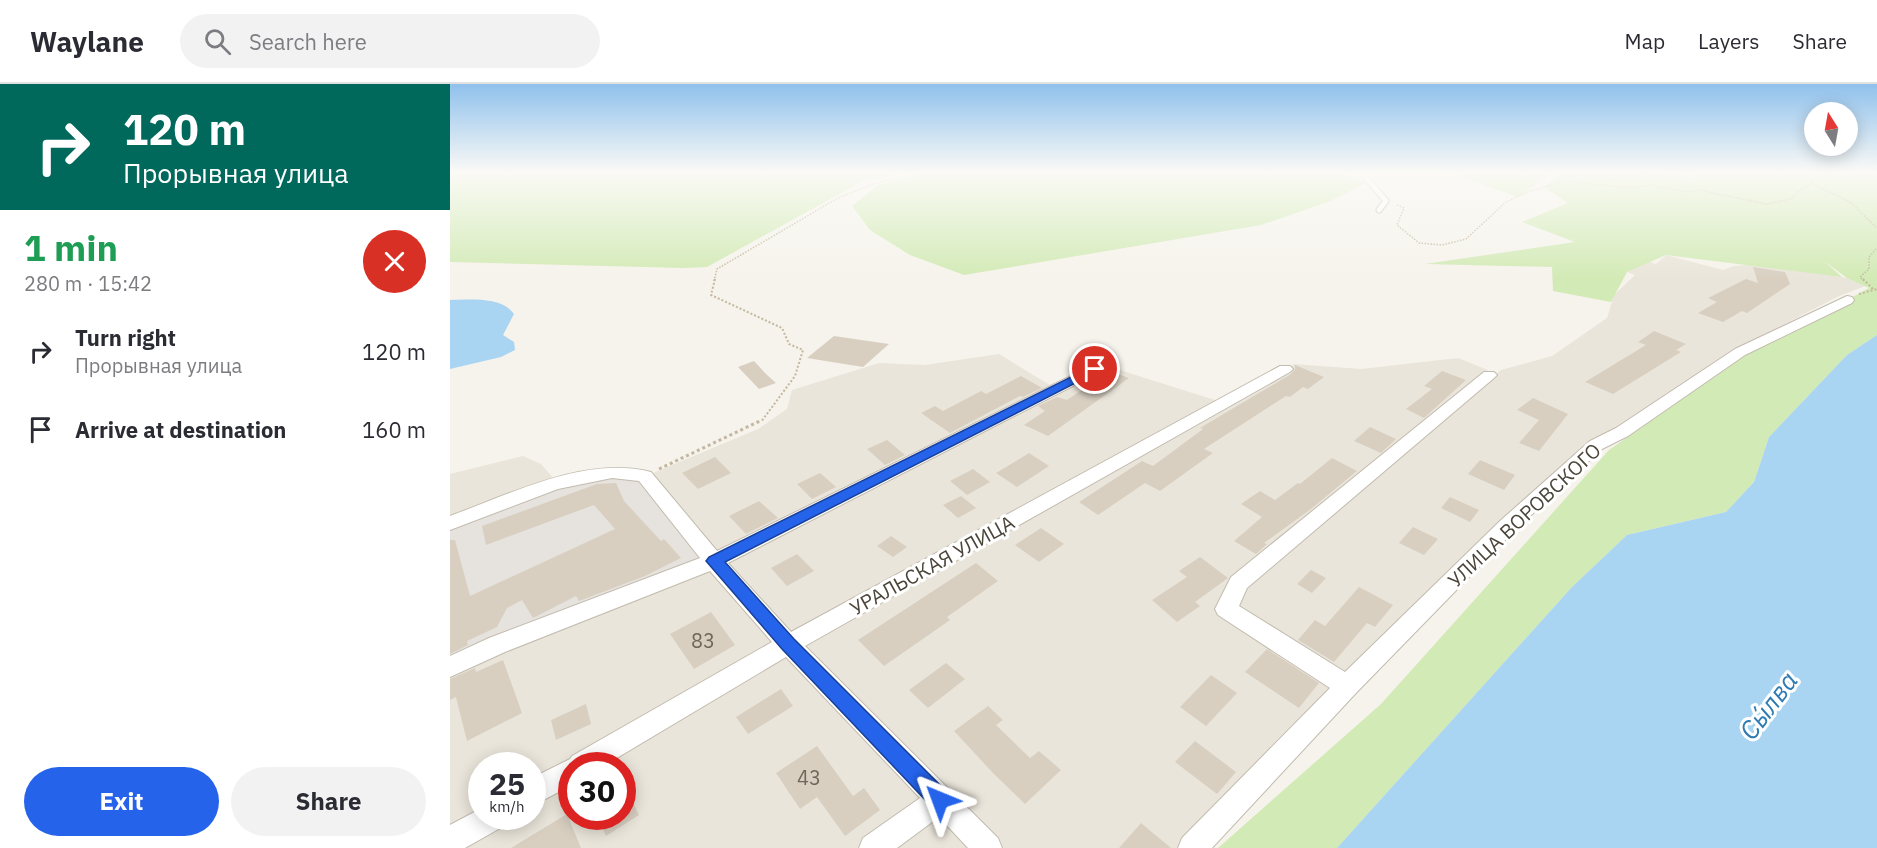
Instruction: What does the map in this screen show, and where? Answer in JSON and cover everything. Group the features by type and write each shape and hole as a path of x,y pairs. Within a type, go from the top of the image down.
{"street":[{"name":"УЛИЦА ВОРОВСКОГО","path":"1192,848 1347,686 1507,526 1596,445 1622,432 1740,352 1847,300"},
{"path":"450,666 497,645 714,561 1095,369"},
{"name":"УРАЛЬСКАЯ УЛИЦА","path":"603,752 788,644 1285,369"},
{"path":"1347,686 1226,609 1239,583 1489,375"},
{"path":"450,523 554,484 612,472 645,476 714,561 788,644 988,848"},
{"path":"873,848 940,800"},
{"path":"450,842 470,830"}],"path":[{"path":"645,476 761,422 795,376 803,350 789,344 782,328 711,295 717,270 820,209"},
{"path":"1404,209 1397,225 1419,243 1442,245 1466,239 1499,209"},
{"path":"1857,209 1877,228"},
{"path":"1873,289 1860,277 1869,269 1869,257 1877,248"}],"shaded area":[{"path":"1666,255 1723,270 1734,266 1761,264 1847,278 1865,286 1837,297 1736,349 1593,443 1359,688 1230,608 1239,584 1501,370 1552,356 1607,318 1614,295 1635,275 1627,272 1644,260 1656,264"},
{"path":"999,354 1053,387 716,556 653,473 758,429 787,409 792,390 879,363 925,365"},
{"path":"1458,358 1488,370 1233,581 1219,611 1353,694 1189,848 1001,848 797,643 1284,372 1294,364 1361,369"},
{"path":"1107,366 1218,401 791,638 722,561"},
{"path":"523,456 541,464 555,480 450,520 450,474"},
{"path":"608,476 642,478 708,560 450,664 450,526 554,487"},
{"path":"712,566 778,645 595,752 558,752 558,773 546,780 546,752 468,752 468,825 450,836 450,670"},
{"path":"783,650 934,800 867,848 450,848 450,845 476,830 546,830 546,789 558,782 558,830 636,830 636,752 609,752"},
{"path":"938,804 980,848 879,848"}],"green space":[{"path":"813,209 707,267 683,268 450,262 450,210"},
{"path":"854,209 1309,209 1261,225 964,275 910,255 870,230"},
{"path":"1554,209 1877,209 1877,335 1847,355 1769,437 1754,482 1726,512 1627,535 1572,587 1337,848 1218,848 1381,704 1609,450 1746,355 1869,288 1847,278 1824,261 1842,277 1666,255 1627,272 1611,302 1553,291 1552,267 1425,264 1575,242 1522,222"}],"water":[{"path":"450,300 484,300 508,308 514,314 503,335 514,342 515,350 501,357 450,369"},
{"name":"Сы́лва","path":"1877,335 1877,848 1337,848 1572,587 1627,535 1726,512 1754,482 1769,437 1847,355"}],"building":[{"path":"1753,267 1785,272 1790,284 1747,313 1742,311 1723,322 1698,313 1717,302 1708,298 1746,279 1758,283"},
{"path":"1654,331 1686,344 1676,350 1681,352 1613,394 1585,382 1646,345 1638,342"},
{"path":"834,336 889,344 863,367 807,358"},
{"path":"754,361 776,383 759,389 738,367"},
{"path":"1295,365 1324,377 1308,389 1303,387 1290,397 1286,396 1204,449 1213,453 1160,491 1145,483 1098,515 1079,502 1142,461 1153,466 1203,429 1200,428 1291,374"},
{"path":"1110,371 1129,378 1048,436 1024,425 1045,411 1038,406 1057,397 1067,400"},
{"path":"1442,371 1466,380 1424,418 1406,409 1432,389 1424,386"},
{"path":"1021,376 1042,388 1023,397 1020,396 950,433 921,413 935,406 943,411 981,391 986,394"},
{"path":"1533,398 1568,414 1539,451 1519,443 1539,420 1517,410"},
{"path":"1370,427 1396,439 1381,453 1354,441"},
{"path":"887,440 905,455 885,465 867,449"},
{"path":"1029,453 1049,466 1017,487 996,473"},
{"path":"715,457 731,473 698,489 682,473"},
{"path":"1332,458 1357,471 1311,509 1264,543 1267,544 1256,554 1234,541 1262,517 1241,504 1260,491 1275,500 1298,483 1300,484"},
{"path":"1480,460 1515,475 1504,490 1468,474"},
{"path":"973,469 990,482 967,495 950,481"},
{"path":"820,473 836,487 812,499 797,484"},
{"path":"616,483 624,501 661,541 664,539 681,558 645,576 579,601 576,596 533,618 522,600 507,608 497,627 467,641 468,645 450,654 450,540 455,540 470,596 615,529 594,505 486,545 482,526 597,484"},
{"path":"961,496 976,508 958,518 943,505"},
{"path":"1450,497 1479,510 1470,522 1441,508"},
{"path":"759,501 778,518 746,534 729,516"},
{"path":"1413,527 1438,539 1424,555 1399,543"},
{"path":"1041,528 1064,544 1039,562 1015,545"},
{"path":"891,536 907,547 893,557 877,546"},
{"path":"797,554 814,571 787,586 771,568"},
{"path":"1200,557 1228,578 1195,602 1200,606 1177,622 1152,600 1187,577 1179,571"},
{"path":"976,563 998,581 947,617 950,620 884,666 858,640"},
{"path":"1311,570 1326,578 1312,593 1297,584"},
{"path":"1359,587 1393,605 1375,627 1367,623 1334,662 1298,640 1315,620 1325,626"},
{"path":"711,612 735,645 694,669 670,634"},
{"path":"1267,649 1319,683 1299,708 1245,672"},
{"path":"503,660 522,713 467,741 456,697 450,700 450,679 475,668 476,672"},
{"path":"946,663 965,679 928,708 909,690"},
{"path":"1211,675 1237,693 1206,726 1180,707"},
{"path":"781,689 793,706 748,734 736,717"},
{"path":"586,704 591,724 556,740 551,720"},
{"path":"988,706 1003,720 996,725 1030,758 1039,751 1061,770 1025,804 954,731"},
{"path":"1195,741 1236,772 1217,794 1175,762"},
{"path":"817,746 853,796 864,788 880,810 845,836 817,797 800,809 776,773"},
{"path":"558,819 558,830 574,830 581,848 511,848 541,830 546,830 546,827"},
{"path":"1141,823 1171,848 1119,848"},
{"path":"603,830 615,830 606,836"}],"route":[{"path":"940,800 788,644 714,561 1095,369"}]}
